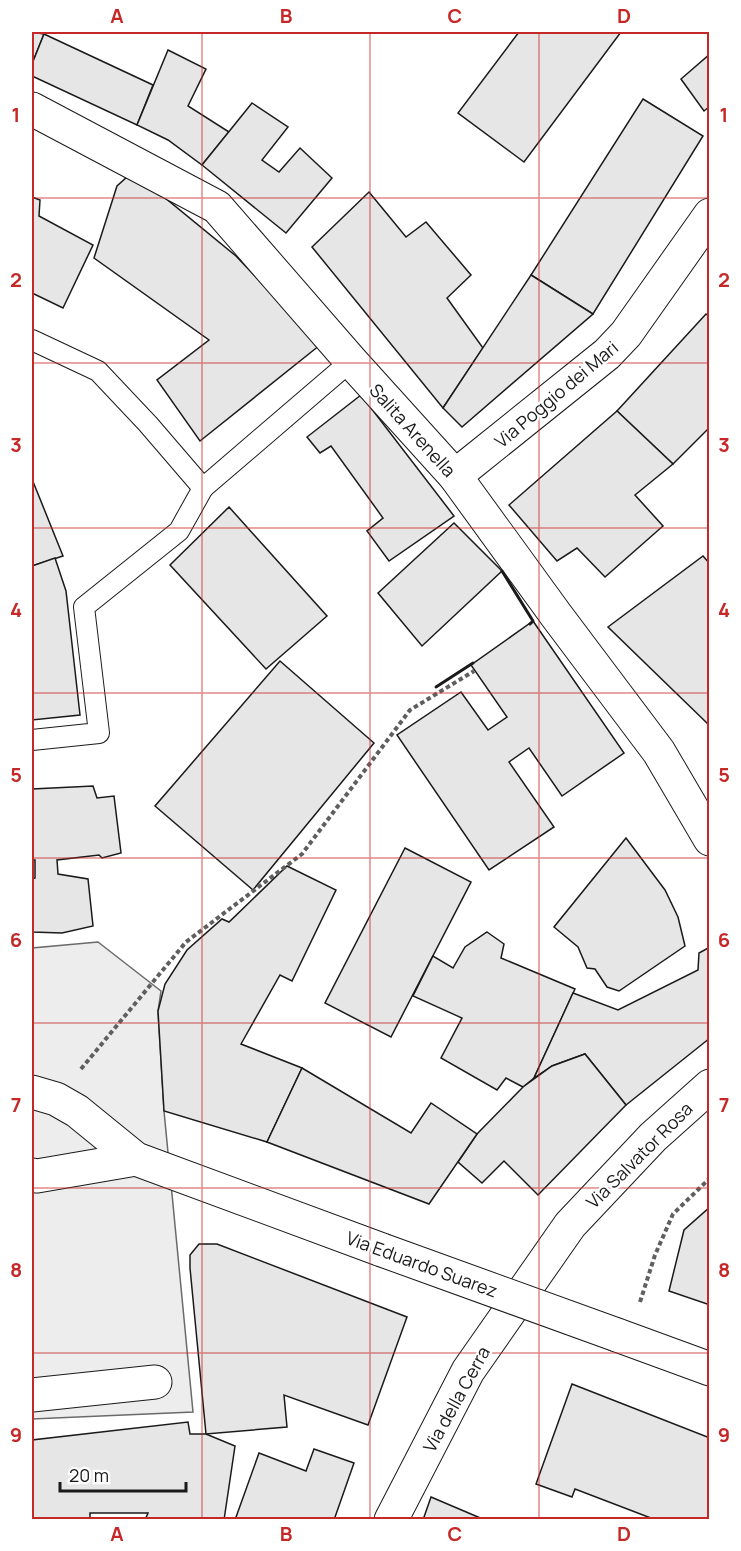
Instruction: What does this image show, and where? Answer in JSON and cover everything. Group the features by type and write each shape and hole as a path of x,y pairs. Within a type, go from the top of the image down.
{"street":[{"name":"Salita Arenella","path":"32,109 218,207 351,361 455,476 659,752 710,839"},
{"name":"Via Poggio dei Mari","path":"455,476 608,354 626,334 710,215"},
{"name":"Via Salvator Rosa","path":"570,1225 653,1137 710,1086"},
{"path":"44,1095 77,1111 136,1159"},
{"path":"32,1175 136,1159"},
{"name":"Via Eduardo Suarez","path":"136,1159 710,1369"},
{"name":"Via della Cerra","path":"391,1520 468,1371 570,1225"},
{"path":"32,1395 155,1382"}],"lane":[{"path":"32,340 98,371 148,424 203,488"},
{"path":"32,740 99,733 84,607 179,531 203,488 351,361"}],"path":[{"path":"44,1095 186,942 302,854 410,711 474,670"},
{"path":"640,1302 655,1255 674,1214 710,1178"}],"shaded area":[{"path":"98,942 161,991 158,1011 164,1111 193,1412 32,1419 32,948"}],"building":[{"path":"32,32 44,34 32,64"},
{"path":"519,32 621,32 524,162 458,113"},
{"path":"44,34 153,85 137,125 32,76 32,64"},
{"path":"168,50 206,69 188,106 229,132 202,165 168,140 137,125"},
{"path":"710,54 710,106 704,111 681,79"},
{"path":"643,99 703,136 593,314 531,275"},
{"path":"252,103 288,127 262,160 279,172 300,148 332,178 286,233 202,165"},
{"path":"127,177 159,193 236,256 320,345 200,441 157,380 209,340 94,258 117,186"},
{"path":"369,192 406,237 426,222 471,275 447,298 483,348 443,408 312,247"},
{"path":"32,197 40,200 39,216 93,245 63,308 32,293"},
{"path":"531,275 593,314 462,427 443,408"},
{"path":"706,314 710,317 710,427 673,464 617,411"},
{"path":"361,395 454,516 389,561 367,531 383,518 331,446 320,453 307,437"},
{"path":"617,411 673,464 635,495 663,526 605,577 577,548 557,561 509,505"},
{"path":"32,479 63,556 32,566"},
{"path":"229,507 327,616 266,669 170,565"},
{"path":"454,523 502,571 422,646 378,593"},
{"path":"703,556 710,564 710,726 608,627"},
{"path":"55,558 66,591 80,715 32,720 32,566"},
{"path":"533,621 624,753 562,796 529,748 509,762 554,827 489,870 397,735 461,692 488,730 507,717 471,665"},
{"path":"280,661 374,743 253,890 155,806"},
{"path":"93,786 97,798 114,796 121,853 102,858 99,855 57,860 58,874 88,879 93,926 62,933 32,932 32,879 35,878 35,860 32,860 32,789"},
{"path":"626,838 665,890 678,917 685,946 619,991 607,987 595,969 587,968 578,947 554,927"},
{"path":"405,848 471,882 391,1037 325,1003"},
{"path":"287,866 336,890 292,981 280,975 241,1044 302,1068 267,1142 164,1111 158,1011 165,984 187,950 222,919 229,922"},
{"path":"487,932 504,944 501,958 575,989 534,1078 523,1087 506,1078 497,1090 441,1058 462,1018 413,996 433,956 453,968 465,947"},
{"path":"710,947 710,1038 626,1105 585,1054 552,1066 534,1078 573,993 618,1010 698,970 699,953"},
{"path":"585,1054 626,1105 538,1195 504,1161 482,1183 458,1162 477,1134 523,1087 552,1066"},
{"path":"302,1068 411,1133 431,1103 477,1134 429,1204 267,1142"},
{"path":"710,1207 710,1305 669,1291 684,1230"},
{"path":"199,1244 217,1244 407,1317 368,1425 284,1395 287,1427 206,1434 190,1268 190,1255"},
{"path":"572,1384 710,1438 710,1520 656,1520 575,1489 572,1497 536,1484"},
{"path":"188,1422 190,1434 206,1434 235,1446 224,1520 145,1520 148,1513 90,1513 90,1520 32,1520 32,1440"},
{"path":"314,1449 354,1463 334,1520 235,1520 259,1453 306,1471"},
{"path":"431,1497 485,1520 423,1520"}],"wall":[{"path":"502,571 533,621 530,624"},
{"path":"436,687 473,663"}]}
